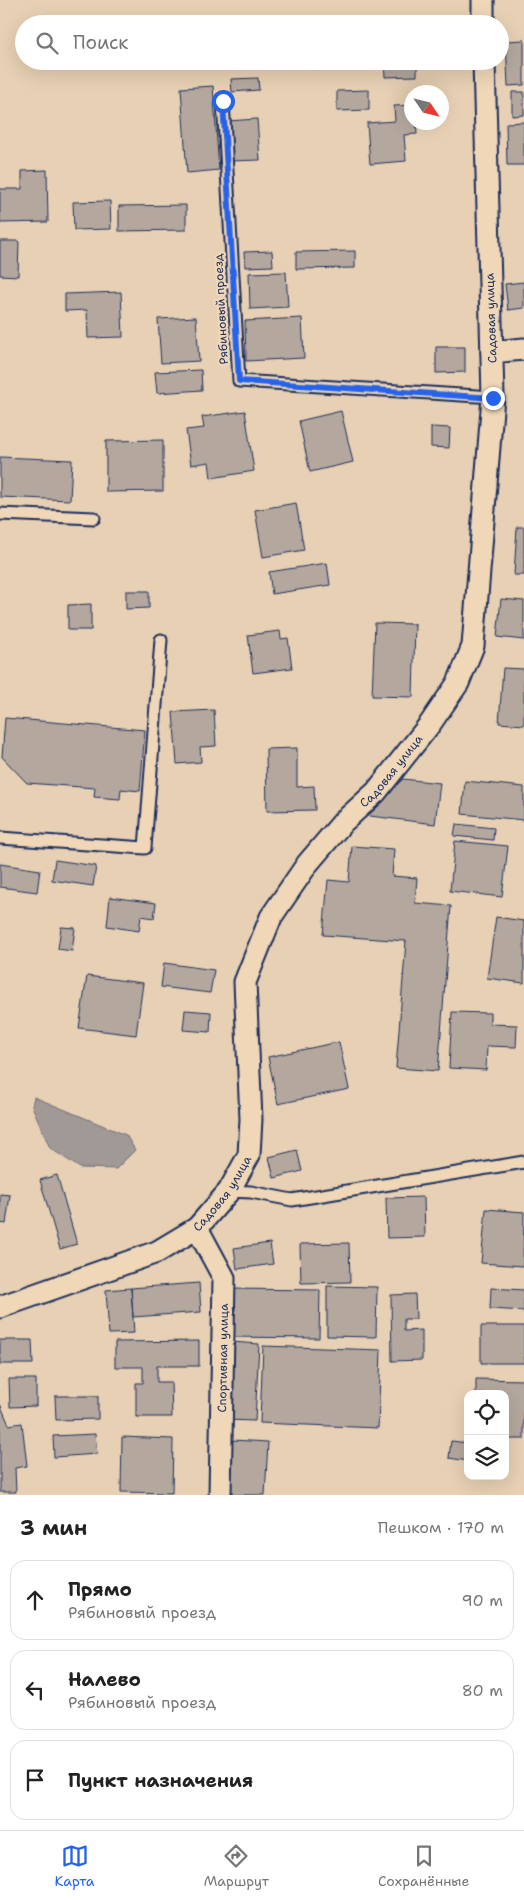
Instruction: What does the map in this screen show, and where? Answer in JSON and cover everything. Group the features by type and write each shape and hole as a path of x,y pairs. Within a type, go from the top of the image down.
{"street":[{"path":"483,0 483,15"},
{"name":"Садовая улица","path":"0,1307 157,1252 197,1228 229,1191 250,1155 251,1119 245,982 271,917 308,863 343,822 376,792 430,724 458,682 473,646 493,398 484,70"},
{"path":"492,352 524,349"},
{"name":"Спортивная улица","path":"197,1228 224,1278 220,1495"}],"lane":[{"name":"Рябиновый проезд","path":"223,101 239,381 493,398"},
{"path":"0,514 94,518"},
{"path":"0,838 145,848 162,640"},
{"path":"229,1191 251,1192 292,1200 524,1162"}],"shaded area":[{"path":"34,1097 126,1135 135,1150 116,1169 80,1168 50,1148 32,1106"}],"building":[{"path":"524,40 524,85 508,86 509,41"},
{"path":"385,70 417,70 417,76 385,77"},
{"path":"258,78 259,90 232,92 231,79"},
{"path":"213,86 219,170 187,173 181,88"},
{"path":"369,90 369,110 337,111 337,91"},
{"path":"512,92 524,92 524,115 512,116"},
{"path":"404,105 404,130 417,130 417,134 404,135 406,161 370,164 367,123 395,121 394,106"},
{"path":"257,119 260,160 230,161 228,121"},
{"path":"524,122 524,165 507,165 506,123"},
{"path":"47,170 48,222 0,223 0,189 22,189 22,171"},
{"path":"110,201 111,229 74,230 73,202"},
{"path":"186,205 186,230 119,231 119,206"},
{"path":"0,241 19,241 18,276 0,275"},
{"path":"272,251 273,266 245,267 244,252"},
{"path":"355,251 355,268 296,269 296,252"},
{"path":"286,272 288,307 250,309 249,273"},
{"path":"524,282 524,308 508,310 505,284"},
{"path":"121,292 123,337 88,338 87,310 65,311 65,294"},
{"path":"196,317 199,361 161,363 158,319"},
{"path":"302,318 304,358 246,361 245,321"},
{"path":"436,347 465,347 465,372 436,373"},
{"path":"201,370 202,390 157,393 155,372"},
{"path":"245,411 254,471 211,478 209,462 191,465 186,430 204,428 202,417"},
{"path":"341,411 353,462 310,472 299,421"},
{"path":"431,427 450,428 449,448 431,447"},
{"path":"163,440 163,491 106,492 106,441"},
{"path":"0,457 72,460 70,500 0,497"},
{"path":"296,503 304,550 263,557 255,510"},
{"path":"517,527 524,527 524,575 514,575"},
{"path":"327,563 330,585 272,594 269,572"},
{"path":"126,591 149,591 149,608 126,609"},
{"path":"501,599 524,601 524,640 497,637"},
{"path":"91,604 91,630 68,630 68,605"},
{"path":"375,623 415,624 413,697 372,696"},
{"path":"280,631 281,639 288,638 292,668 253,673 248,635"},
{"path":"503,668 524,669 524,725 499,723"},
{"path":"214,710 216,746 200,747 201,762 177,764 173,712"},
{"path":"5,718 145,730 140,791 121,789 120,799 94,797 95,788 27,783 2,757"},
{"path":"297,748 297,787 314,786 315,810 267,811 266,749"},
{"path":"403,779 440,783 435,824 362,815"},
{"path":"465,781 524,787 524,820 462,814"},
{"path":"456,824 494,828 493,840 454,836"},
{"path":"455,841 508,846 502,897 450,891"},
{"path":"352,846 394,849 392,876 417,878 415,903 451,906 438,1071 396,1068 406,941 323,935 328,880 349,882"},
{"path":"55,860 96,866 93,886 52,880"},
{"path":"0,864 40,870 37,892 0,887"},
{"path":"110,897 156,903 154,918 141,916 139,931 107,926"},
{"path":"496,917 524,921 524,983 487,978"},
{"path":"61,927 75,928 72,951 58,949"},
{"path":"164,963 214,970 210,993 161,987"},
{"path":"87,976 143,983 136,1035 79,1028"},
{"path":"185,1010 211,1012 210,1032 183,1030"},
{"path":"452,1012 490,1013 490,1024 517,1025 516,1047 487,1046 486,1070 449,1068"},
{"path":"339,1042 349,1089 278,1104 268,1057"},
{"path":"297,1150 302,1171 274,1178 269,1157"},
{"path":"57,1175 77,1244 60,1249 40,1180"},
{"path":"0,1194 10,1195 6,1224 0,1223"},
{"path":"424,1197 425,1237 387,1238 386,1198"},
{"path":"486,1209 524,1212 523,1266 481,1263"},
{"path":"270,1243 273,1264 237,1269 234,1248"},
{"path":"349,1243 350,1282 301,1283 300,1244"},
{"path":"199,1283 201,1312 133,1317 131,1288"},
{"path":"327,1286 377,1287 376,1337 327,1336"},
{"path":"131,1288 134,1333 109,1334 106,1290"},
{"path":"491,1288 524,1290 524,1311 490,1309"},
{"path":"228,1289 320,1290 319,1338 227,1337"},
{"path":"415,1294 416,1319 404,1319 404,1331 422,1330 422,1360 392,1361 391,1295"},
{"path":"481,1326 524,1326 524,1363 481,1363"},
{"path":"0,1340 32,1340 33,1364 0,1364"},
{"path":"199,1341 199,1366 157,1366 157,1382 171,1382 172,1417 136,1417 136,1383 143,1383 143,1367 115,1367 115,1342"},
{"path":"231,1342 259,1344 255,1421 226,1420"},
{"path":"263,1346 381,1350 378,1428 260,1423"},
{"path":"9,1379 36,1379 36,1406 10,1407"},
{"path":"476,1379 524,1380 524,1439 509,1439 509,1390 476,1390"},
{"path":"55,1396 98,1396 98,1419 56,1420"},
{"path":"0,1404 9,1425 22,1423 27,1466 15,1468 16,1492 0,1492"},
{"path":"95,1434 97,1454 54,1457 53,1436"},
{"path":"122,1437 173,1439 172,1493 121,1492"},
{"path":"232,1440 268,1442 265,1495 229,1495"},
{"path":"451,1441 464,1443 464,1460 449,1458"}],"route":[{"path":"223,101 239,381 493,398"}]}
